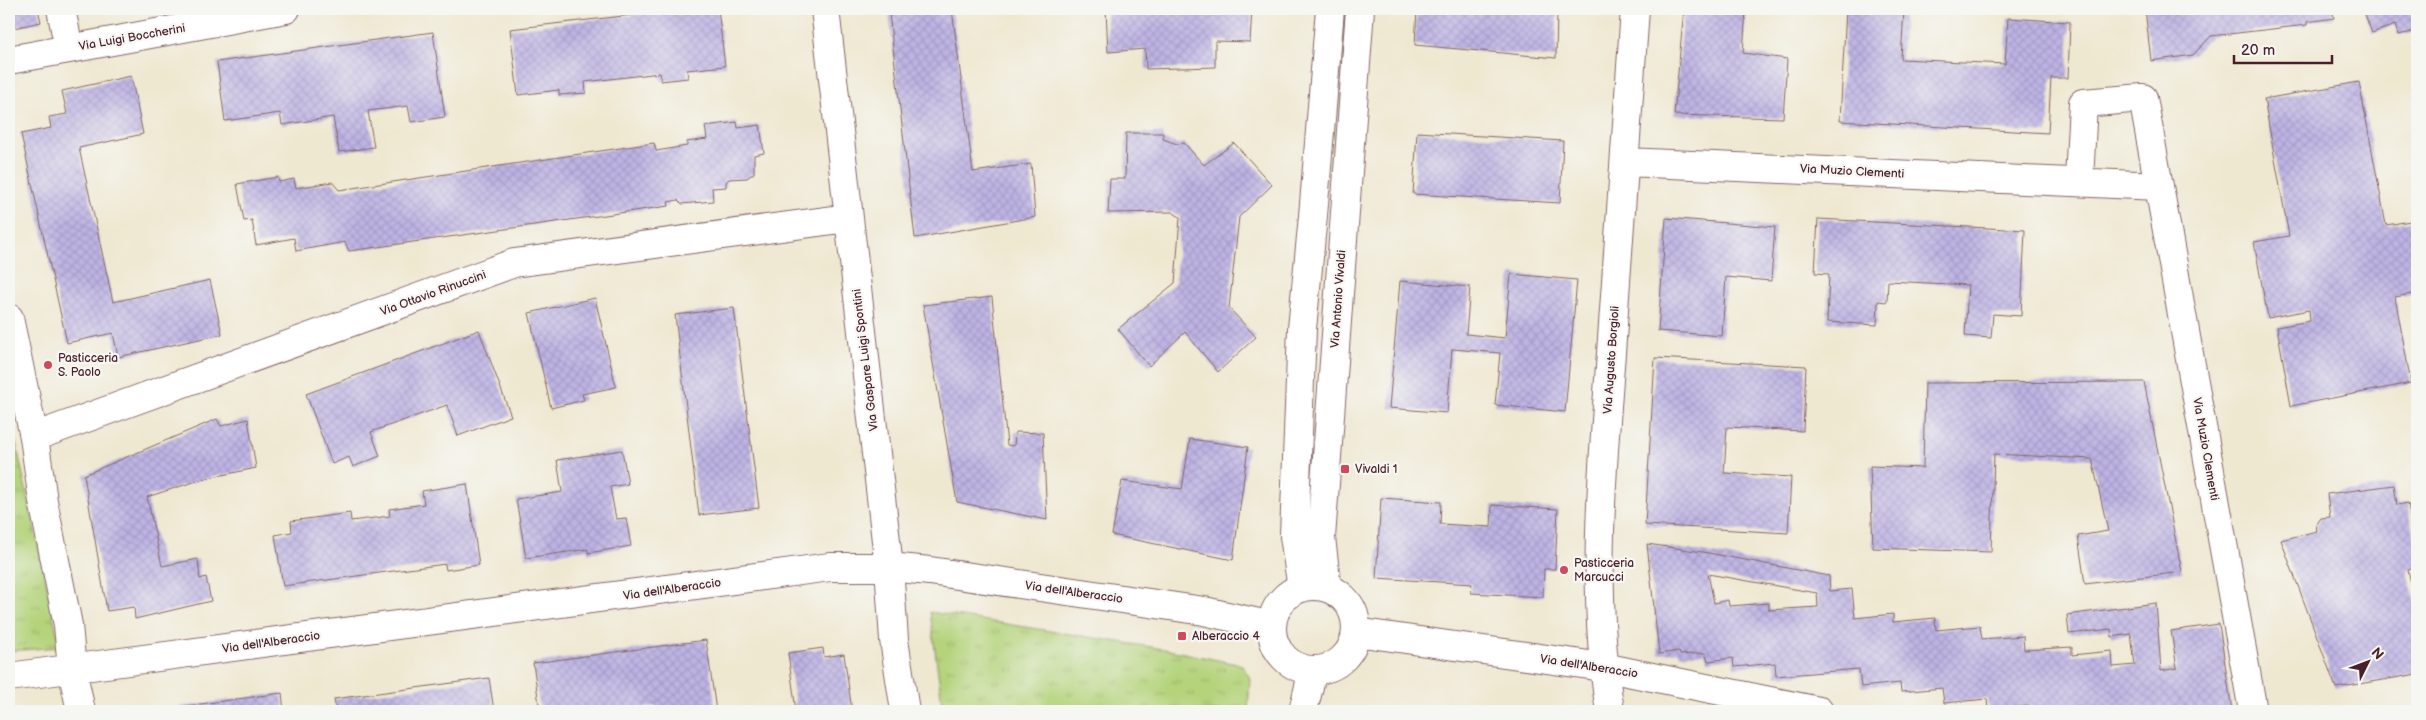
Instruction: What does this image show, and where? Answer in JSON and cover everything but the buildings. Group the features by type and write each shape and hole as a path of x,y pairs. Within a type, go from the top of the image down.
{"street":[{"path":"61,9 69,49"},
{"name":"Via Luigi Boccherini","path":"9,60 286,9"},
{"name":"Via Gaspare Luigi Spontini","path":"825,9 889,567 894,640 905,711"},
{"path":"1314,588 1294,536 1302,329 1314,216 1330,9"},
{"name":"Via Antonio Vivaldi","path":"1314,588 1321,538 1360,9"},
{"name":"Via Augusto Borgioli","path":"1610,711 1603,667 1599,516 1626,162 1635,9"},
{"name":"Via Muzio Clementi","path":"2079,182 2083,103 2143,98 2253,711"},
{"name":"Via Muzio Clementi","path":"1626,162 2159,186"},
{"name":"Via Ottavio Rinuccini","path":"34,437 514,263 848,218"},
{"path":"9,318 34,437 43,501 68,625 72,669 81,711"},
{"name":"Via dell'Alberaccio","path":"9,677 830,568 889,567 1204,611 1272,626"},
{"path":"1314,588 1342,596 1355,617 1356,632 1354,643 1341,661 1328,668 1313,670 1298,667 1286,659 1274,640 1272,626 1279,604 1289,594 1314,588"},
{"name":"Via dell'Alberaccio","path":"1356,632 1603,667 1819,711"},
{"path":"1303,711 1313,670"}],"green space":[{"path":"16,443 60,647 9,651 9,445"},
{"path":"930,612 1164,649 1242,665 1250,678 1248,711 943,711"}],"place":[{"name":"Pasticceria S. Paolo","path":"48,365"},
{"name":"Vivaldi 1","path":"1345,469"},
{"name":"Pasticceria Marcucci","path":"1564,570"},
{"name":"Alberaccio 4","path":"1182,636"}]}
